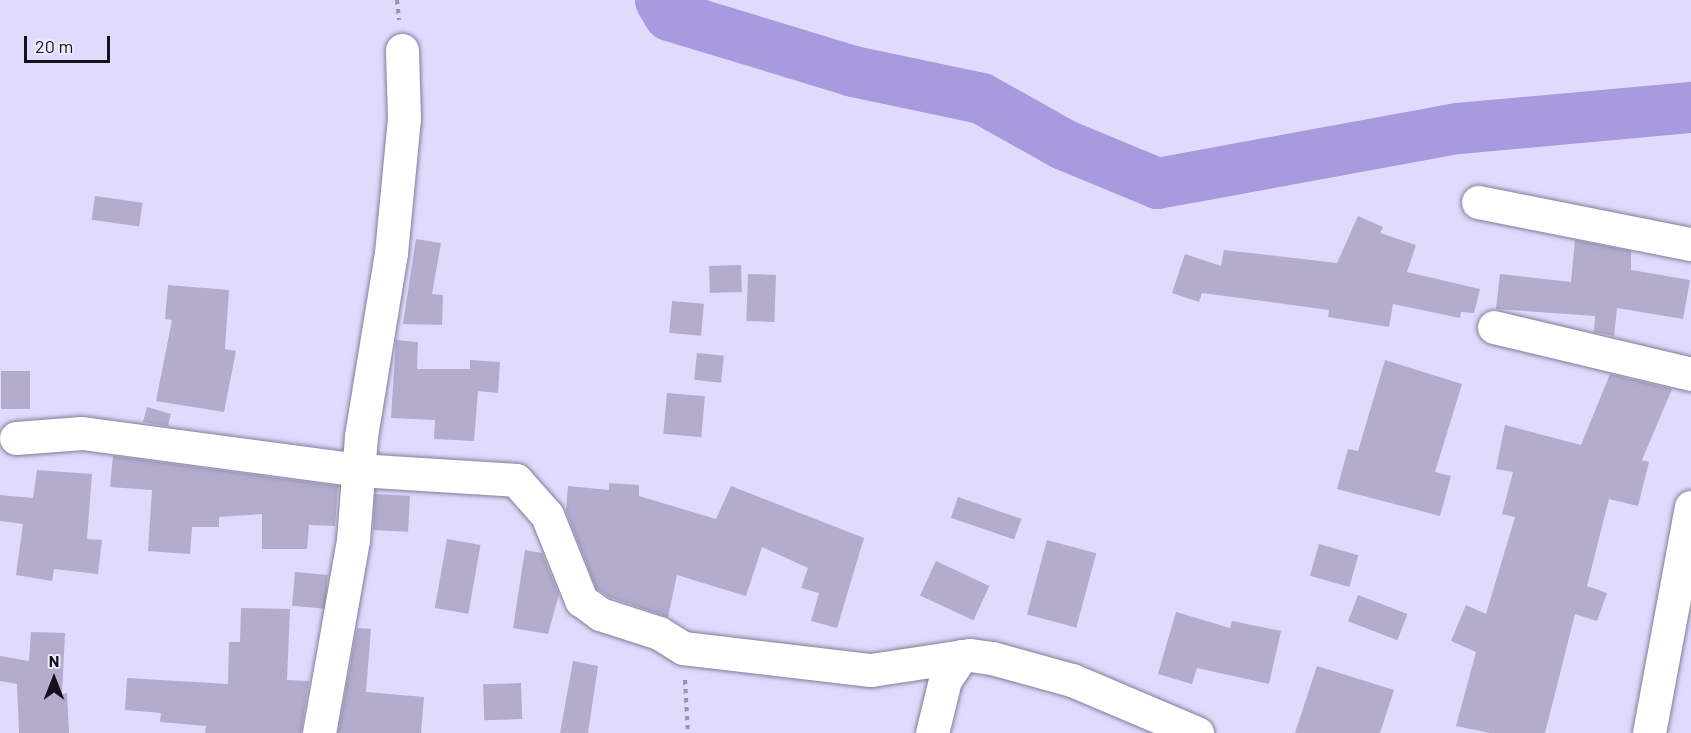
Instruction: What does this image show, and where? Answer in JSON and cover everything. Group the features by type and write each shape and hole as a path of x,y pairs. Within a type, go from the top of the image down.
{"street":[{"path":"319,733 353,540 358,470 399,181 402,50"},
{"path":"1478,202 1691,244"},
{"path":"1494,327 1691,374"},
{"path":"16,438 98,434 358,470 516,480 547,515 581,600 600,614 659,633 683,648 871,670 961,656 992,658 1072,680 1197,733"},
{"path":"1649,733 1691,507"},
{"path":"932,733 945,680 961,656"}],"path":[{"path":"683,648 688,733"}],"building":[{"path":"95,196 143,203 139,226 92,220"},
{"path":"1358,216 1383,227 1380,233 1416,245 1407,272 1480,289 1474,313 1461,312 1460,318 1393,304 1389,327 1328,317 1329,310 1202,293 1199,302 1172,293 1185,254 1221,266 1224,250 1337,263"},
{"path":"416,239 441,243 432,294 443,295 442,325 403,324"},
{"path":"1575,240 1631,251 1631,270 1690,280 1683,319 1617,308 1614,336 1594,332 1595,316 1496,309 1500,274 1571,282"},
{"path":"741,265 742,292 710,293 709,266"},
{"path":"748,274 776,275 774,322 746,321"},
{"path":"168,285 229,290 225,349 236,351 224,412 156,401 172,320 165,319"},
{"path":"672,301 704,304 701,336 669,333"},
{"path":"396,340 418,342 417,369 470,369 470,360 500,362 498,393 478,391 474,441 434,439 435,420 391,418"},
{"path":"697,353 724,356 721,383 694,380"},
{"path":"1385,360 1462,384 1435,472 1451,476 1440,516 1337,489 1348,449 1358,451"},
{"path":"1,371 30,371 30,409 1,409"},
{"path":"1610,374 1672,389 1642,460 1649,462 1638,506 1609,499 1587,586 1607,593 1597,621 1575,614 1545,733 1490,733 1456,726 1476,652 1451,641 1466,605 1486,614 1515,517 1502,514 1513,472 1496,469 1505,425 1581,445"},
{"path":"667,393 705,396 701,437 663,434"},
{"path":"147,407 171,414 168,426 143,422"},
{"path":"113,456 338,486 335,526 309,525 307,549 262,549 262,514 219,517 219,527 192,527 190,554 148,551 152,490 110,487"},
{"path":"37,470 92,474 87,539 102,540 98,574 54,569 52,581 16,575 23,524 0,521 0,495 33,498"},
{"path":"609,483 639,485 639,496 716,519 731,486 864,538 837,628 811,621 819,593 801,588 808,568 762,547 746,596 677,575 668,617 609,597 596,588 566,511 568,486 609,490"},
{"path":"375,494 410,496 408,532 373,530"},
{"path":"958,497 1021,519 1014,540 951,518"},
{"path":"447,539 480,545 468,614 435,608"},
{"path":"1047,540 1096,553 1076,628 1027,614"},
{"path":"1319,544 1358,555 1349,587 1310,576"},
{"path":"525,550 542,553 559,594 548,634 513,628"},
{"path":"936,561 989,586 973,620 920,595"},
{"path":"295,572 328,575 325,609 292,606"},
{"path":"1358,595 1407,614 1397,640 1348,621"},
{"path":"241,608 290,609 287,680 309,681 301,733 205,733 206,726 160,722 161,713 125,710 127,678 228,684 229,642 240,642"},
{"path":"1176,612 1230,628 1232,621 1281,631 1269,684 1197,668 1192,684 1158,674"},
{"path":"357,628 371,629 366,692 424,697 421,733 338,733"},
{"path":"31,632 65,633 62,694 67,693 69,733 19,733 17,684 0,681 0,656 29,661"},
{"path":"573,661 598,666 588,733 560,733"},
{"path":"1317,666 1394,690 1380,733 1295,733"},
{"path":"521,683 522,719 484,720 483,684"}],"waterway":[{"path":"660,0 669,15 853,71 981,98 1063,144 1157,183 1458,128 1691,107"}]}
